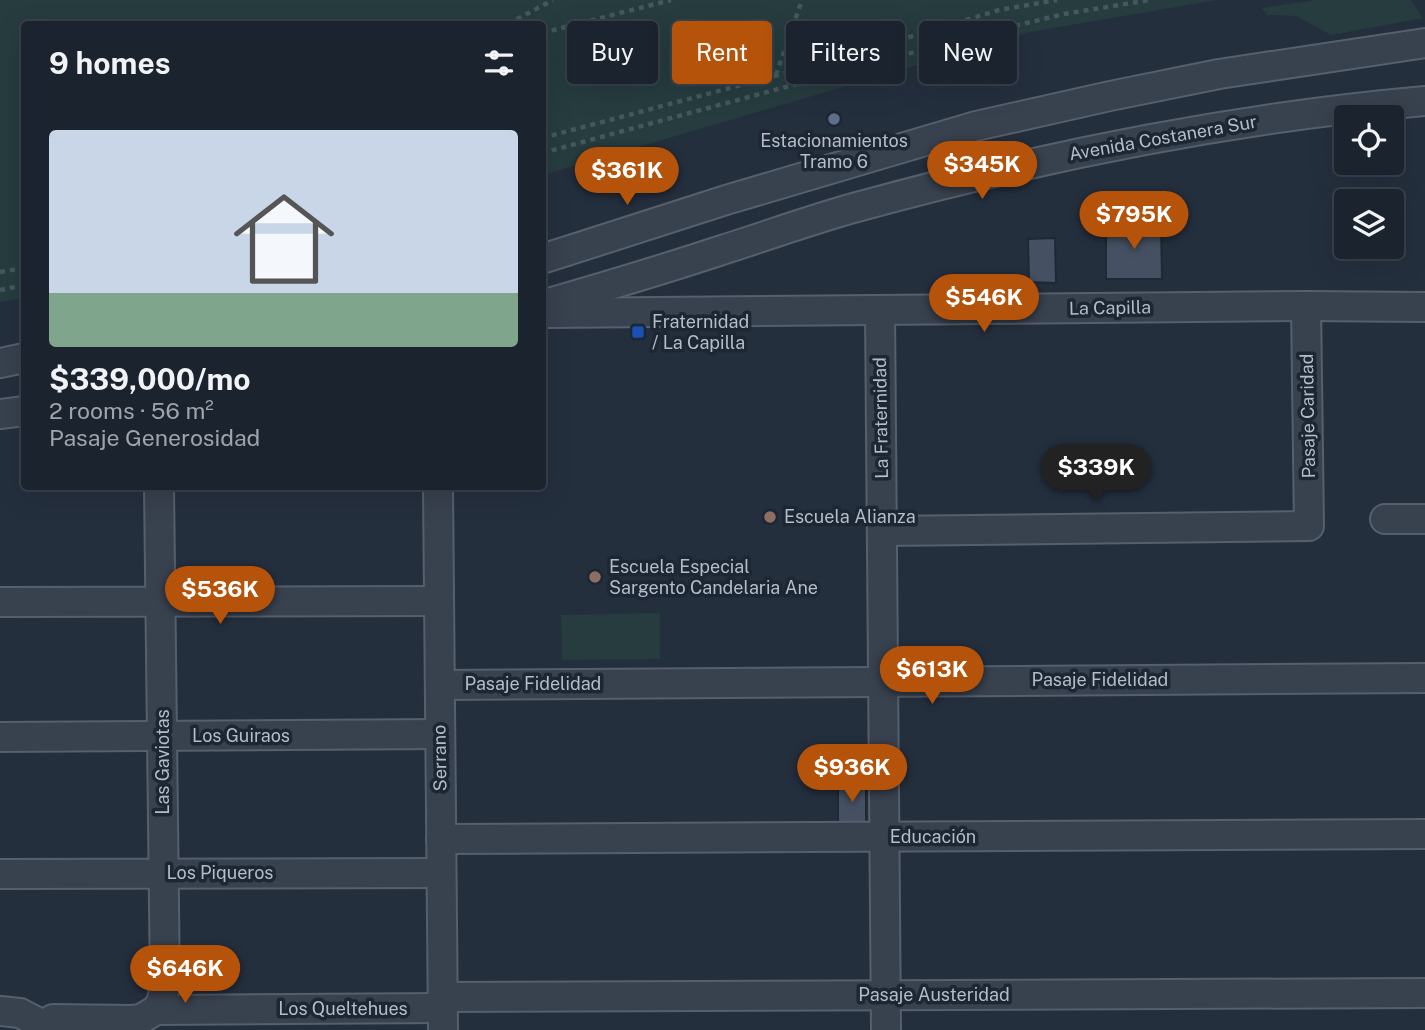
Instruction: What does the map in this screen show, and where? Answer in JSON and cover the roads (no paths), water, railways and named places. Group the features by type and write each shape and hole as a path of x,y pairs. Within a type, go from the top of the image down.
{"street":[{"path":"546,258 752,192 976,126 1219,74 1425,43"},
{"name":"Avenida Costanera Sur","path":"546,304 630,280 854,208 1062,156 1150,138 1303,114 1425,101"},
{"name":"Pasaje Caridad","path":"883,531 1309,526 1306,306"},
{"name":"La Capilla","path":"546,314 1425,307"},
{"name":"La Fraternidad","path":"880,310 886,1030"},
{"path":"0,363 21,359"},
{"path":"0,414 21,411"},
{"name":"Las Gaviotas","path":"159,490 165,987 161,1003 163,1020"},
{"name":"Serrano","path":"438,490 442,1012"},
{"path":"1385,519 1425,519"},
{"path":"0,602 439,601"},
{"name":"Pasaje Fidelidad","path":"440,685 1425,678"},
{"name":"Los Guiraos","path":"0,737 440,734"},
{"name":"Educación","path":"441,839 1425,835"},
{"name":"Los Piqueros","path":"0,874 441,873"},
{"name":"Pasaje Austeridad","path":"442,1012 885,995 1425,993"},
{"name":"Los Queltehues","path":"0,1011 20,1013 36,1020 41,1028 53,1019 163,1020 442,1012"}],"place":[{"name":"Estacionamientos Tramo 6","path":"834,119"},
{"name":"Fraternidad / La Capilla","path":"638,332"},
{"name":"Escuela Alianza","path":"770,517"},
{"name":"Escuela Especial Sargento Candelaria Ane","path":"595,577"}]}
